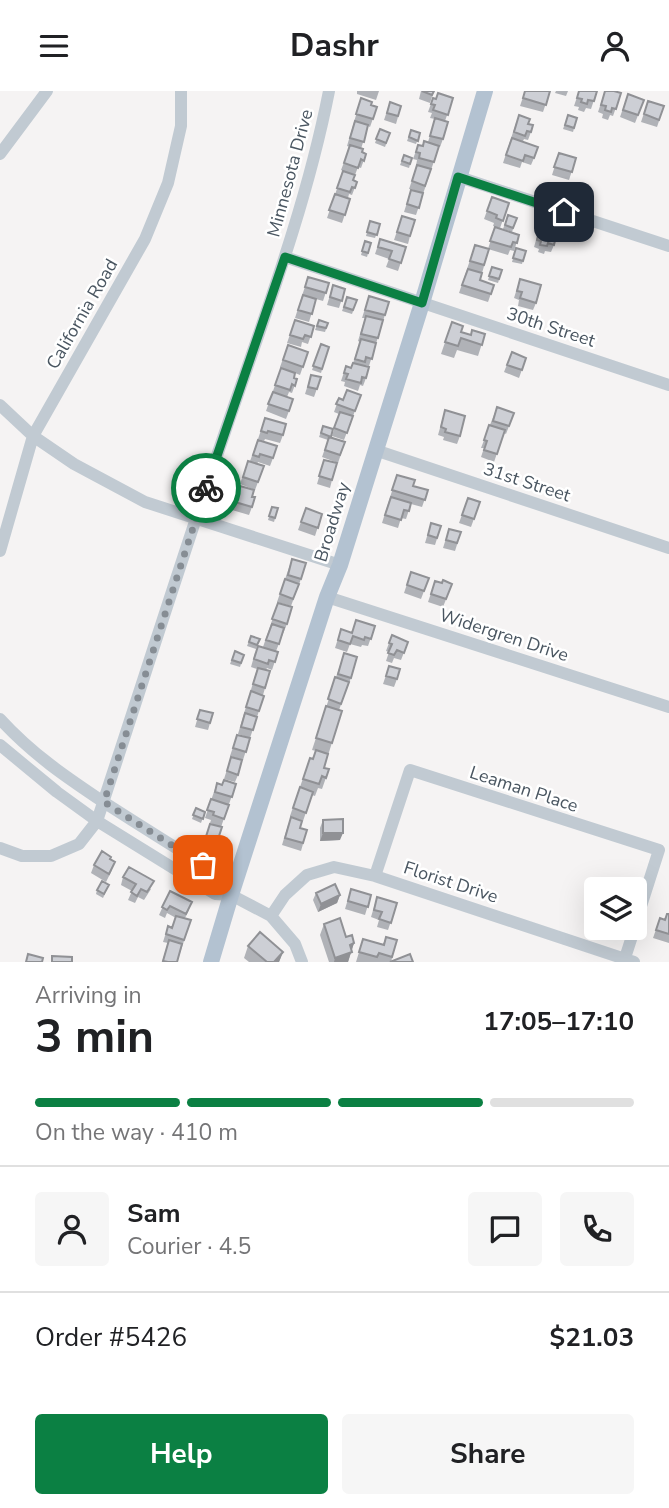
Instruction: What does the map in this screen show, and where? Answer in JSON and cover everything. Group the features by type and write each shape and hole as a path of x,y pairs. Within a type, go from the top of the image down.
{"main road":[{"name":"Broadway","path":"211,962 327,597 340,565 485,91"}],"street":[{"path":"0,154 47,91"},
{"name":"California Road","path":"0,551 33,436 145,239 168,183 181,126 181,91"},
{"name":"Minnesota Drive","path":"97,821 195,519 285,257 321,132 329,91"},
{"path":"458,177 669,246"},
{"name":"30th Street","path":"285,257 669,385"},
{"path":"0,405 33,436 74,464 145,502 340,565"},
{"name":"31st Street","path":"375,450 669,548"},
{"name":"Widergren Drive","path":"327,597 669,707"},
{"path":"0,719 39,757 104,802 223,877 231,895"},
{"path":"0,745 97,821 215,894 231,895 271,916 295,944 302,962"},
{"name":"Leaman Place","path":"375,876 410,771 659,850 647,888"},
{"path":"0,848 22,856 51,856 79,844 97,821"},
{"name":"Florist Drive","path":"271,916 285,895 307,874 334,867 375,876 630,960"},
{"name":"Leaman Place","path":"630,960 633,940"}],"building":[{"path":"525,91 550,91 546,105 523,98"},
{"path":"579,91 597,91 594,101 588,100 587,104 581,102 582,99 577,98"},
{"path":"605,91 621,93 616,109 612,108 611,112 601,105"},
{"path":"438,93 453,98 448,115 433,110 435,105 431,104"},
{"path":"628,94 644,100 638,115 623,110"},
{"path":"361,98 377,107 373,119 356,114"},
{"path":"648,101 664,106 659,120 644,114"},
{"path":"390,102 401,106 398,116 387,113"},
{"path":"519,115 530,119 528,124 533,125 531,132 527,131 525,136 514,132"},
{"path":"568,115 577,118 574,128 565,125"},
{"path":"435,118 448,122 443,139 430,136"},
{"path":"355,121 368,125 364,142 350,138"},
{"path":"380,129 390,133 386,143 376,139"},
{"path":"411,130 420,133 418,141 409,137"},
{"path":"512,138 538,147 534,158 525,155 523,161 506,155"},
{"path":"424,141 439,146 434,162 419,158 420,153 416,152 418,145 423,146"},
{"path":"350,145 363,149 362,152 366,154 358,168 344,163"},
{"path":"559,153 576,158 572,172 554,167"},
{"path":"404,155 412,158 410,164 402,161"},
{"path":"417,165 431,169 425,186 412,181"},
{"path":"343,171 355,175 353,180 357,182 350,192 337,188"},
{"path":"411,190 423,193 419,208 407,204"},
{"path":"335,194 350,199 345,215 329,210"},
{"path":"492,197 509,203 503,221 487,211"},
{"path":"508,215 517,218 513,228 505,225"},
{"path":"402,216 415,220 410,236 397,232"},
{"path":"370,221 380,224 377,235 367,232"},
{"path":"541,223 558,228 554,245 540,245 541,241 537,240"},
{"path":"495,227 519,235 517,243 513,242 511,247 490,241"},
{"path":"380,239 406,247 401,263 389,259 392,251 378,247"},
{"path":"365,241 371,243 368,253 362,251"},
{"path":"475,245 489,249 484,265 470,261"},
{"path":"516,248 526,251 523,261 513,258"},
{"path":"492,267 502,270 499,279 489,276"},
{"path":"468,269 482,273 480,280 494,285 491,294 462,285"},
{"path":"308,277 329,283 326,293 305,287"},
{"path":"520,279 541,285 536,303 520,298 522,292 517,291"},
{"path":"333,285 345,289 342,301 330,297"},
{"path":"303,295 316,299 312,314 298,310"},
{"path":"369,296 389,302 385,315 365,310"},
{"path":"347,297 357,300 353,310 344,307"},
{"path":"366,316 383,320 378,338 361,334"},
{"path":"295,320 314,326 311,337 305,335 303,339 290,335"},
{"path":"319,320 328,323 326,328 317,326"},
{"path":"452,322 463,326 461,332 471,335 472,330 485,334 482,345 461,338 458,346 445,342"},
{"path":"361,339 376,343 372,359 366,357 365,362 355,359"},
{"path":"321,344 329,347 322,369 313,366"},
{"path":"288,345 308,352 303,367 283,360"},
{"path":"512,352 526,358 522,370 507,365"},
{"path":"353,363 369,367 366,378 362,377 361,383 346,379 346,366 351,368"},
{"path":"281,368 295,373 295,386 292,384 290,390 275,385"},
{"path":"311,375 321,377 317,389 308,387"},
{"path":"347,390 361,395 355,411 336,404 339,398 343,400"},
{"path":"273,392 293,399 289,411 268,404"},
{"path":"497,407 514,413 509,426 493,421"},
{"path":"445,410 465,416 460,436 445,432 446,429 441,427"},
{"path":"340,412 353,416 347,433 334,428"},
{"path":"265,418 286,424 283,435 261,431"},
{"path":"489,425 505,430 497,454 484,450"},
{"path":"323,426 333,429 331,437 321,433"},
{"path":"329,437 345,442 340,455 325,450"},
{"path":"258,440 277,446 273,458 253,455"},
{"path":"324,460 337,463 332,480 319,476"},
{"path":"248,461 264,466 258,482 243,477"},
{"path":"397,475 415,480 413,486 428,490 425,500 392,490"},
{"path":"240,486 254,490 252,507 235,502"},
{"path":"391,497 411,503 409,511 404,510 401,520 385,515"},
{"path":"468,498 480,502 474,519 462,515"},
{"path":"272,507 278,508 275,518 269,516"},
{"path":"306,508 322,514 318,528 301,522"},
{"path":"431,523 441,526 437,538 428,535"},
{"path":"449,529 461,532 457,543 446,540"},
{"path":"292,559 306,563 301,579 288,575"},
{"path":"411,572 429,578 424,591 407,585"},
{"path":"285,579 299,584 293,599 280,594"},
{"path":"443,580 452,584 446,599 431,594 435,581 442,583"},
{"path":"278,603 292,607 287,624 272,619"},
{"path":"356,620 375,626 371,639 365,637 364,640 353,636 350,644 338,640 341,629 352,633"},
{"path":"272,624 284,628 279,644 266,640"},
{"path":"392,635 408,642 404,653 397,650 394,655 388,653"},
{"path":"251,636 260,639 257,645 249,642"},
{"path":"258,646 278,652 275,662 269,660 268,664 254,659"},
{"path":"235,651 244,655 241,663 232,660"},
{"path":"344,653 357,657 351,678 338,674"},
{"path":"389,666 400,669 397,679 386,676"},
{"path":"258,668 270,671 265,688 253,684"},
{"path":"335,677 349,682 341,704 328,699"},
{"path":"251,691 264,696 259,711 246,707"},
{"path":"326,706 342,711 332,743 316,738"},
{"path":"200,710 213,713 210,723 197,719"},
{"path":"245,713 257,717 253,730 241,727"},
{"path":"237,735 250,738 246,752 233,748"},
{"path":"316,750 328,754 324,768 329,769 326,778 322,776 319,784 303,779 310,758 313,759"},
{"path":"231,757 242,760 238,775 227,771"},
{"path":"224,780 236,784 232,797 215,792 217,783 222,785"},
{"path":"300,787 313,792 306,813 293,808"},
{"path":"211,799 229,805 224,819 207,810"},
{"path":"196,808 205,812 203,819 193,815"},
{"path":"291,817 302,821 300,828 307,830 303,843 285,838"},
{"path":"343,819 343,833 323,833 323,820"},
{"path":"210,824 222,827 216,845 210,843 208,848 203,846"},
{"path":"102,851 115,862 109,874 94,865"},
{"path":"129,867 154,881 147,892 141,889 137,896 131,892 136,884 123,877"},
{"path":"102,881 109,885 104,894 97,890"},
{"path":"335,884 340,895 321,904 316,893"},
{"path":"351,889 371,895 368,907 348,901"},
{"path":"170,891 192,902 186,914 170,906 167,910 162,907"},
{"path":"377,897 397,903 391,923 379,919 382,912 374,910"},
{"path":"667,914 669,934 656,930 660,918 665,920"},
{"path":"176,916 191,920 184,940 166,934 168,926 172,928"},
{"path":"340,918 346,937 352,935 354,943 350,945 352,952 335,958 324,924"},
{"path":"260,932 283,952 274,962 267,962 248,946"},
{"path":"386,937 397,940 392,957 379,953 377,957 359,952 363,939 384,945"},
{"path":"169,940 182,944 177,962 163,961"},
{"path":"28,954 43,958 42,962 26,962"},
{"path":"410,954 413,962 390,962"},
{"path":"52,956 72,957 72,962 52,962"}],"way so far":[{"path":"203,865 104,802 206,488"}],"route":[{"path":"206,488 285,257 422,303 458,177 564,212"}]}
